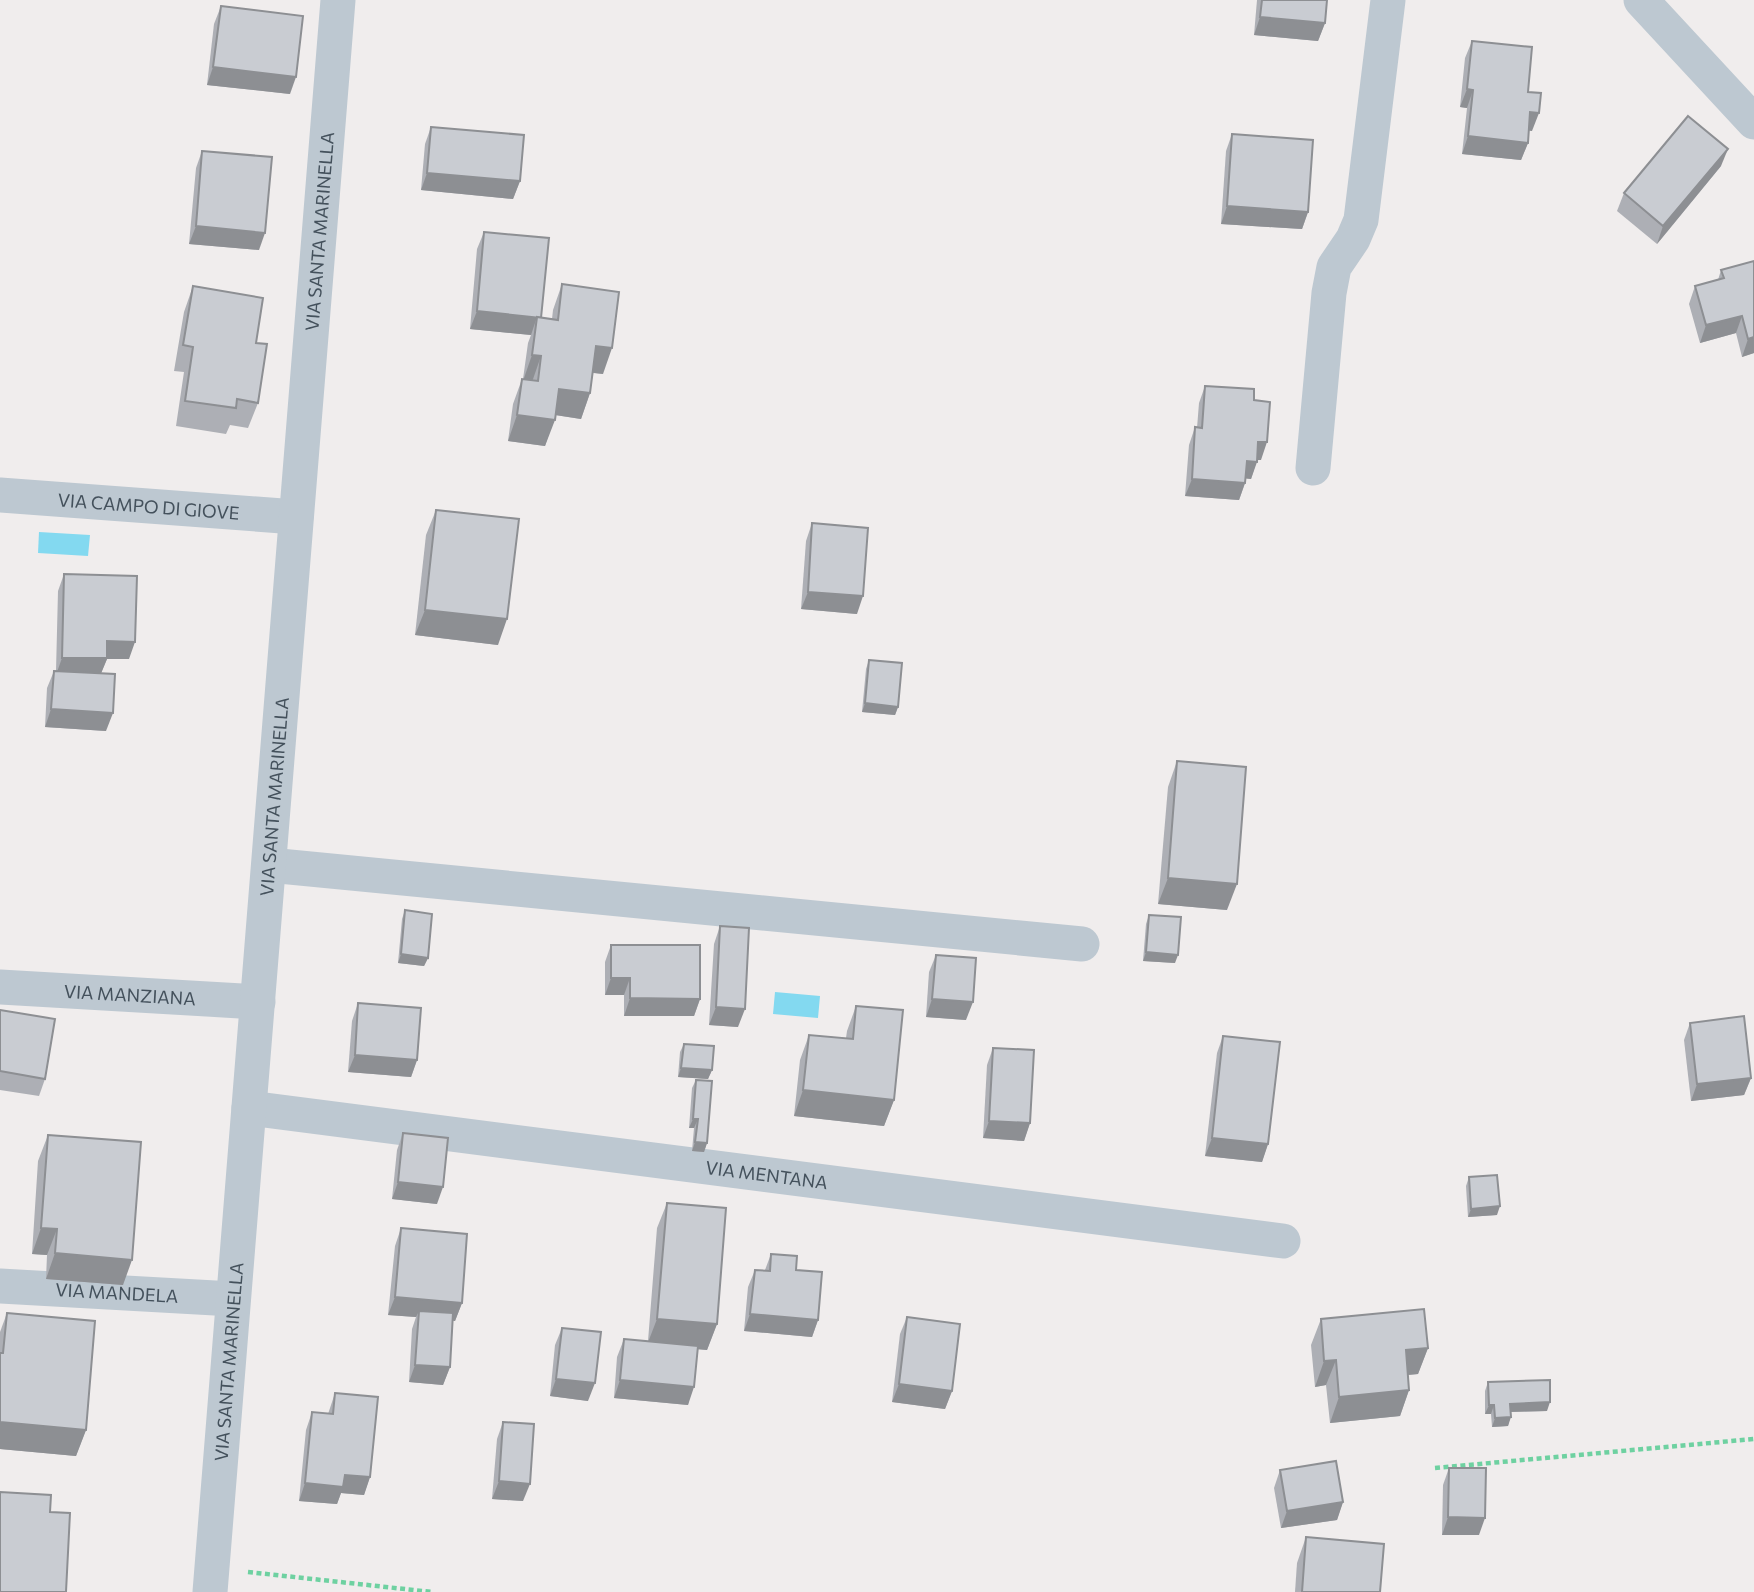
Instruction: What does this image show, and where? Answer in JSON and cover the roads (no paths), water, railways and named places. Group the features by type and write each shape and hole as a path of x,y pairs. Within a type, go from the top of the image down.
{"street":[{"name":"VIA SANTA MARINELLA","path":"211,1580 338,0"},
{"path":"1313,468 1329,293 1334,267 1353,239 1361,220 1388,0"},
{"path":"1641,0 1754,122"},
{"name":"VIA CAMPO DI GIOVE","path":"0,495 296,517"},
{"path":"269,865 1082,944"},
{"name":"VIA MANZIANA","path":"0,987 258,1002"},
{"name":"VIA MENTANA","path":"249,1108 1283,1241"},
{"name":"VIA MANDELA","path":"0,1286 233,1299"}],"water":[{"path":"39,532 90,535 88,556 38,553"},
{"path":"775,992 820,996 818,1018 773,1014"}]}
